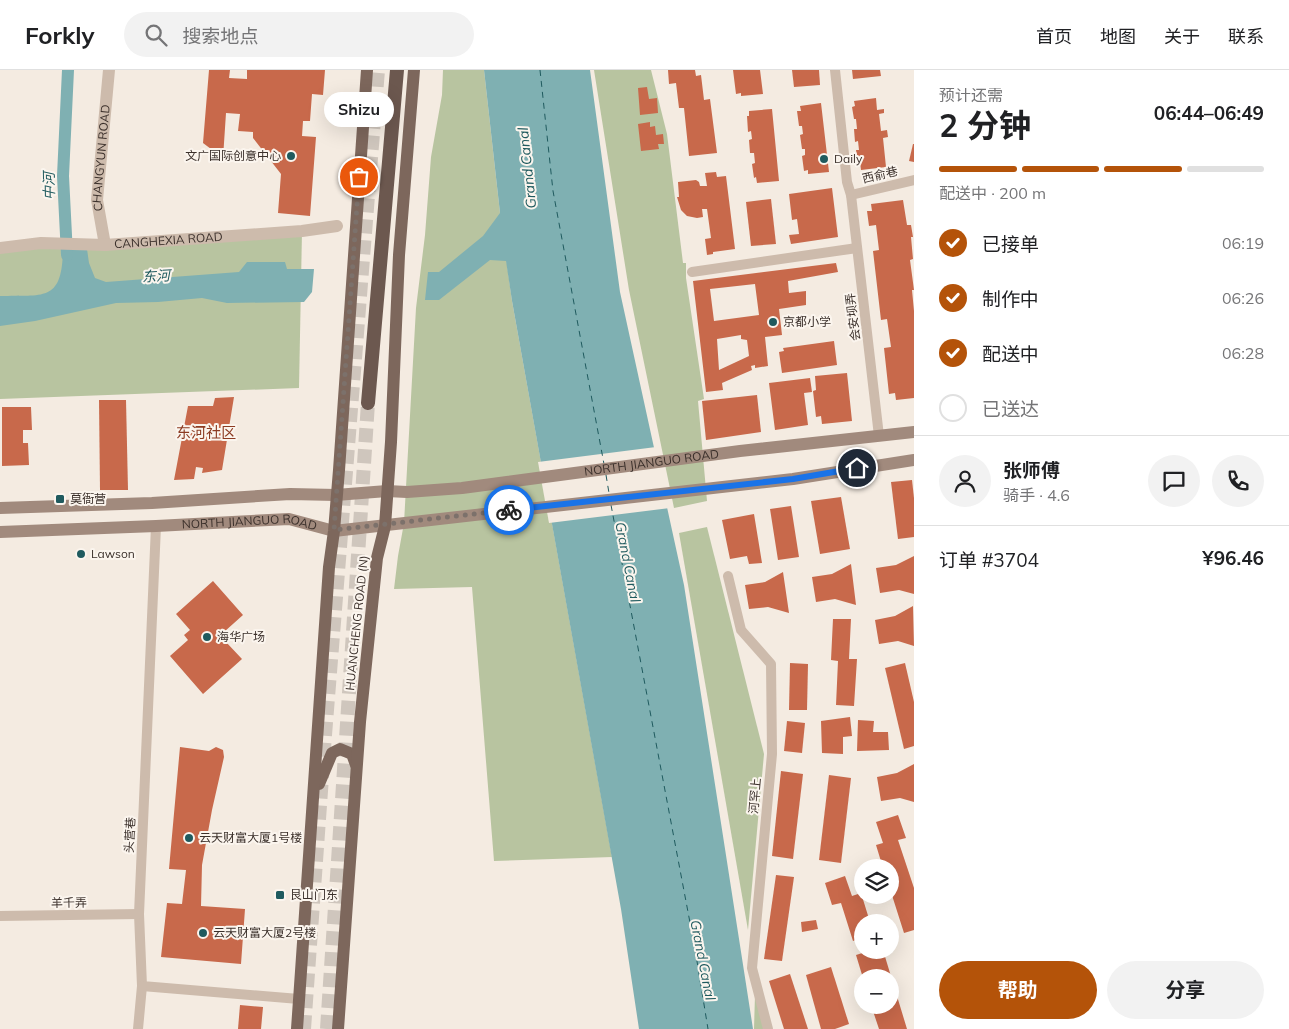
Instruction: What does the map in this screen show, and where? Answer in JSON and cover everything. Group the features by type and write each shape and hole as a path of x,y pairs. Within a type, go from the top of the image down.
{"highway":[{"path":"368,403 397,70"},
{"path":"387,178 404,70"}],"main road":[{"path":"297,1029 329,567 339,470 367,70"},
{"name":"HUANCHENG ROAD (N)","path":"338,1029 356,768 377,558 385,526 391,442 399,255 414,70"},
{"name":"NORTH JIANGUO ROAD","path":"0,508 152,503 290,494 336,495 387,491 407,492 462,488 740,450 914,432"},
{"name":"NORTH JIANGUO ROAD","path":"0,532 289,519 334,530 385,526 466,515 793,479 914,460"},
{"path":"314,796 332,753 340,749 352,754 356,768"}],"street":[{"name":"CHANGYUN ROAD","path":"105,246 97,200 109,70"},
{"name":"会安坝弄","path":"835,70 846,182 851,195 879,436"},
{"name":"西俞巷","path":"851,195 914,180"},
{"name":"CANGHEXIA ROAD","path":"0,248 40,243 105,246 302,231 337,226"},
{"path":"692,272 857,248"},
{"name":"头营巷","path":"138,1029 142,986 139,914 156,526"},
{"name":"河罕上","path":"728,576 741,630 772,664 772,754 752,968 768,1029"},
{"name":"羊千弄","path":"0,916 139,914"},
{"path":"142,986 299,999"}],"green space":[{"path":"443,70 484,70 512,301 612,857 494,861 472,587 394,589 404,523 416,308 425,235 431,157 442,95"},
{"path":"594,70 651,70 667,134 683,263 686,263 686,278 704,399 698,401 707,501 674,508 629,290"},
{"path":"302,231 299,388 0,399 0,248"},
{"path":"707,527 764,754 748,930 679,533"},
{"path":"755,995 765,1029 754,1029"}],"water":[{"name":"Grand Canal","path":"484,70 590,70 620,292 684,585 753,1029 639,1029 621,909 506,261 490,260 439,300 425,300 428,272 439,272 483,236 500,213"},
{"path":"63,249 87,249 89,263 95,278 106,282 239,272 247,262 285,262 287,269 314,269 312,292 304,302 227,303 202,298 116,303 35,321 0,326 0,296 29,296 48,292 59,279"}],"pier":[{"path":"656,447 670,508 549,523 538,462"}],"building":[{"name":"文广国际创意中心","path":"209,70 230,70 229,78 247,79 247,70 325,70 323,95 312,94 310,121 303,121 302,136 316,137 310,216 278,213 281,174 253,138 253,132 238,131 240,114 226,113 223,158 203,143"},
{"path":"668,70 695,70 696,76 701,75 704,100 710,99 717,153 689,156 684,108 679,108 676,83 669,84"},
{"path":"733,70 760,70 763,94 741,96 741,93 736,94"},
{"path":"792,70 819,70 820,85 794,87"},
{"path":"852,70 880,70 881,76 853,79"},
{"path":"647,87 649,99 657,98 658,113 640,115 638,88"},
{"path":"876,98 877,110 884,109 884,113 879,114 881,131 887,130 888,137 883,138 886,167 861,170 856,150 859,150 858,141 855,142 854,129 857,129 856,119 854,119 852,107 855,106 854,101"},
{"path":"821,103 829,172 808,174 808,170 804,171 802,156 805,155 805,149 802,149 800,135 803,134 802,126 799,126 797,111 801,111 800,106"},
{"path":"772,109 779,181 757,183 756,177 754,178 752,164 755,163 754,153 750,153 749,140 752,139 751,131 748,132 747,116 749,116 749,111"},
{"path":"650,122 650,127 655,126 656,135 663,134 664,144 658,144 659,149 641,151 638,124"},
{"path":"914,144 914,162 909,161"},
{"path":"716,172 717,177 726,176 735,249 713,252 713,254 707,255 705,239 711,238 707,209 702,209 703,217 687,216 681,210 677,197 679,197 678,182 696,180 700,186 707,186 705,173"},
{"path":"832,188 838,237 791,244 789,235 799,234 797,219 792,220 789,194"},
{"path":"771,199 776,244 751,246 746,202"},
{"path":"903,200 907,225 911,225 913,237 911,237 913,259 910,260 914,290 912,290 914,311 914,398 896,400 895,393 889,394 884,348 891,347 887,319 881,320 873,251 879,250 876,225 869,226 867,211 872,211 871,204"},
{"path":"836,263 838,272 788,281 789,293 806,291 806,305 779,309 782,335 765,337 768,366 755,368 755,365 751,366 752,370 722,383 723,390 706,392 693,281","holes":["755,284 759,315 714,321 710,289","741,335 741,339 747,340 749,356 719,370 717,339"]},
{"path":"834,341 837,365 782,373 779,352 784,351 783,348"},
{"path":"847,373 852,421 822,424 821,416 816,417 813,391 816,390 815,376"},
{"path":"810,378 812,392 804,393 808,425 775,430 769,383"},
{"path":"757,395 761,432 706,440 702,401"},
{"path":"234,397 222,470 202,473 203,468 196,467 194,479 174,480 188,406 213,406 215,398"},
{"path":"99,400 126,400 128,490 100,490"},
{"path":"2,407 31,407 32,430 23,430 23,443 28,443 29,465 2,466"},
{"path":"912,480 914,537 898,539 891,482"},
{"path":"841,497 850,549 820,554 811,501"},
{"path":"791,506 799,557 778,560 770,509"},
{"path":"754,514 762,563 749,564 747,556 730,559 722,520"},
{"path":"914,556 914,594 899,590 880,593 876,568 896,565"},
{"path":"851,564 856,605 835,599 816,602 812,577 832,574"},
{"path":"783,572 789,613 768,607 749,609 745,585 765,582"},
{"name":"海华广场","path":"213,581 243,615 224,632 230,638 226,642 242,659 203,694 170,656 188,640 184,635 190,630 176,614"},
{"path":"913,606 914,646 898,641 879,644 875,620 895,616"},
{"path":"833,619 851,619 849,659 857,659 854,706 836,705 838,661 831,660"},
{"path":"790,663 808,664 807,710 789,710"},
{"path":"905,663 914,702 914,746 904,749 885,668"},
{"path":"850,717 852,736 843,737 843,754 822,753 821,721"},
{"path":"858,720 874,721 873,732 888,732 889,750 857,751"},
{"path":"787,721 805,723 802,753 784,751"},
{"path":"180,747 209,751 216,747 223,750 224,757 202,865 201,906 245,909 241,964 161,957 167,903 182,904 186,870 169,869"},
{"path":"914,764 914,802 900,798 881,801 877,777 897,773"},
{"path":"781,771 803,774 793,859 772,856"},
{"path":"829,775 851,778 841,863 819,860"},
{"path":"898,815 906,838 898,840 914,888 914,930 904,933 895,904 899,904 899,859 880,859 876,845 883,843 876,822"},
{"path":"776,875 794,877 782,961 764,959"},
{"path":"845,876 852,896 854,895 854,904 864,904 868,914 854,914 854,941 841,903 832,905 825,883"},
{"path":"816,920 818,929 802,932 801,922"},
{"path":"857,959 886,959 889,969 860,969"},
{"path":"831,967 849,1024 835,1029 821,1029 806,975"},
{"path":"790,974 808,1029 784,1029 769,981"},
{"path":"899,1003 907,1029 879,1029 874,1014 899,1014"},
{"path":"240,1005 263,1007 261,1029 238,1029"}],"waterway":[{"name":"中河","path":"67,255 63,176 68,70"}],"ferry route":[{"path":"540,70 553,191 604,464"},
{"path":"606,475 609,493"},
{"path":"611,505 695,949 708,1029"}],"tunnel":[{"path":"304,1029 325,735 378,70"},
{"path":"327,1029 368,403"}],"way so far":[{"path":"359,177 334,530 404,524 509,510"}],"place":[{"name":"文广国际创意中心","path":"291,156"},
{"name":"Daily","path":"824,159"},
{"name":"Shizu","path":"359,177"},
{"name":"京都小学","path":"773,322"},
{"name":"莫衙营","path":"60,499"},
{"name":"Lawson","path":"81,554"},
{"name":"海华广场","path":"207,637"},
{"name":"云天财富大厦1号楼","path":"189,838"},
{"name":"艮山门东","path":"280,895"},
{"name":"云天财富大厦2号楼","path":"203,933"}],"district":[{"name":"东河社区","path":"206,433"}],"route":[{"path":"509,510 793,479 857,468"}],"water label":[{"name":"东河","path":"156,276"}]}
